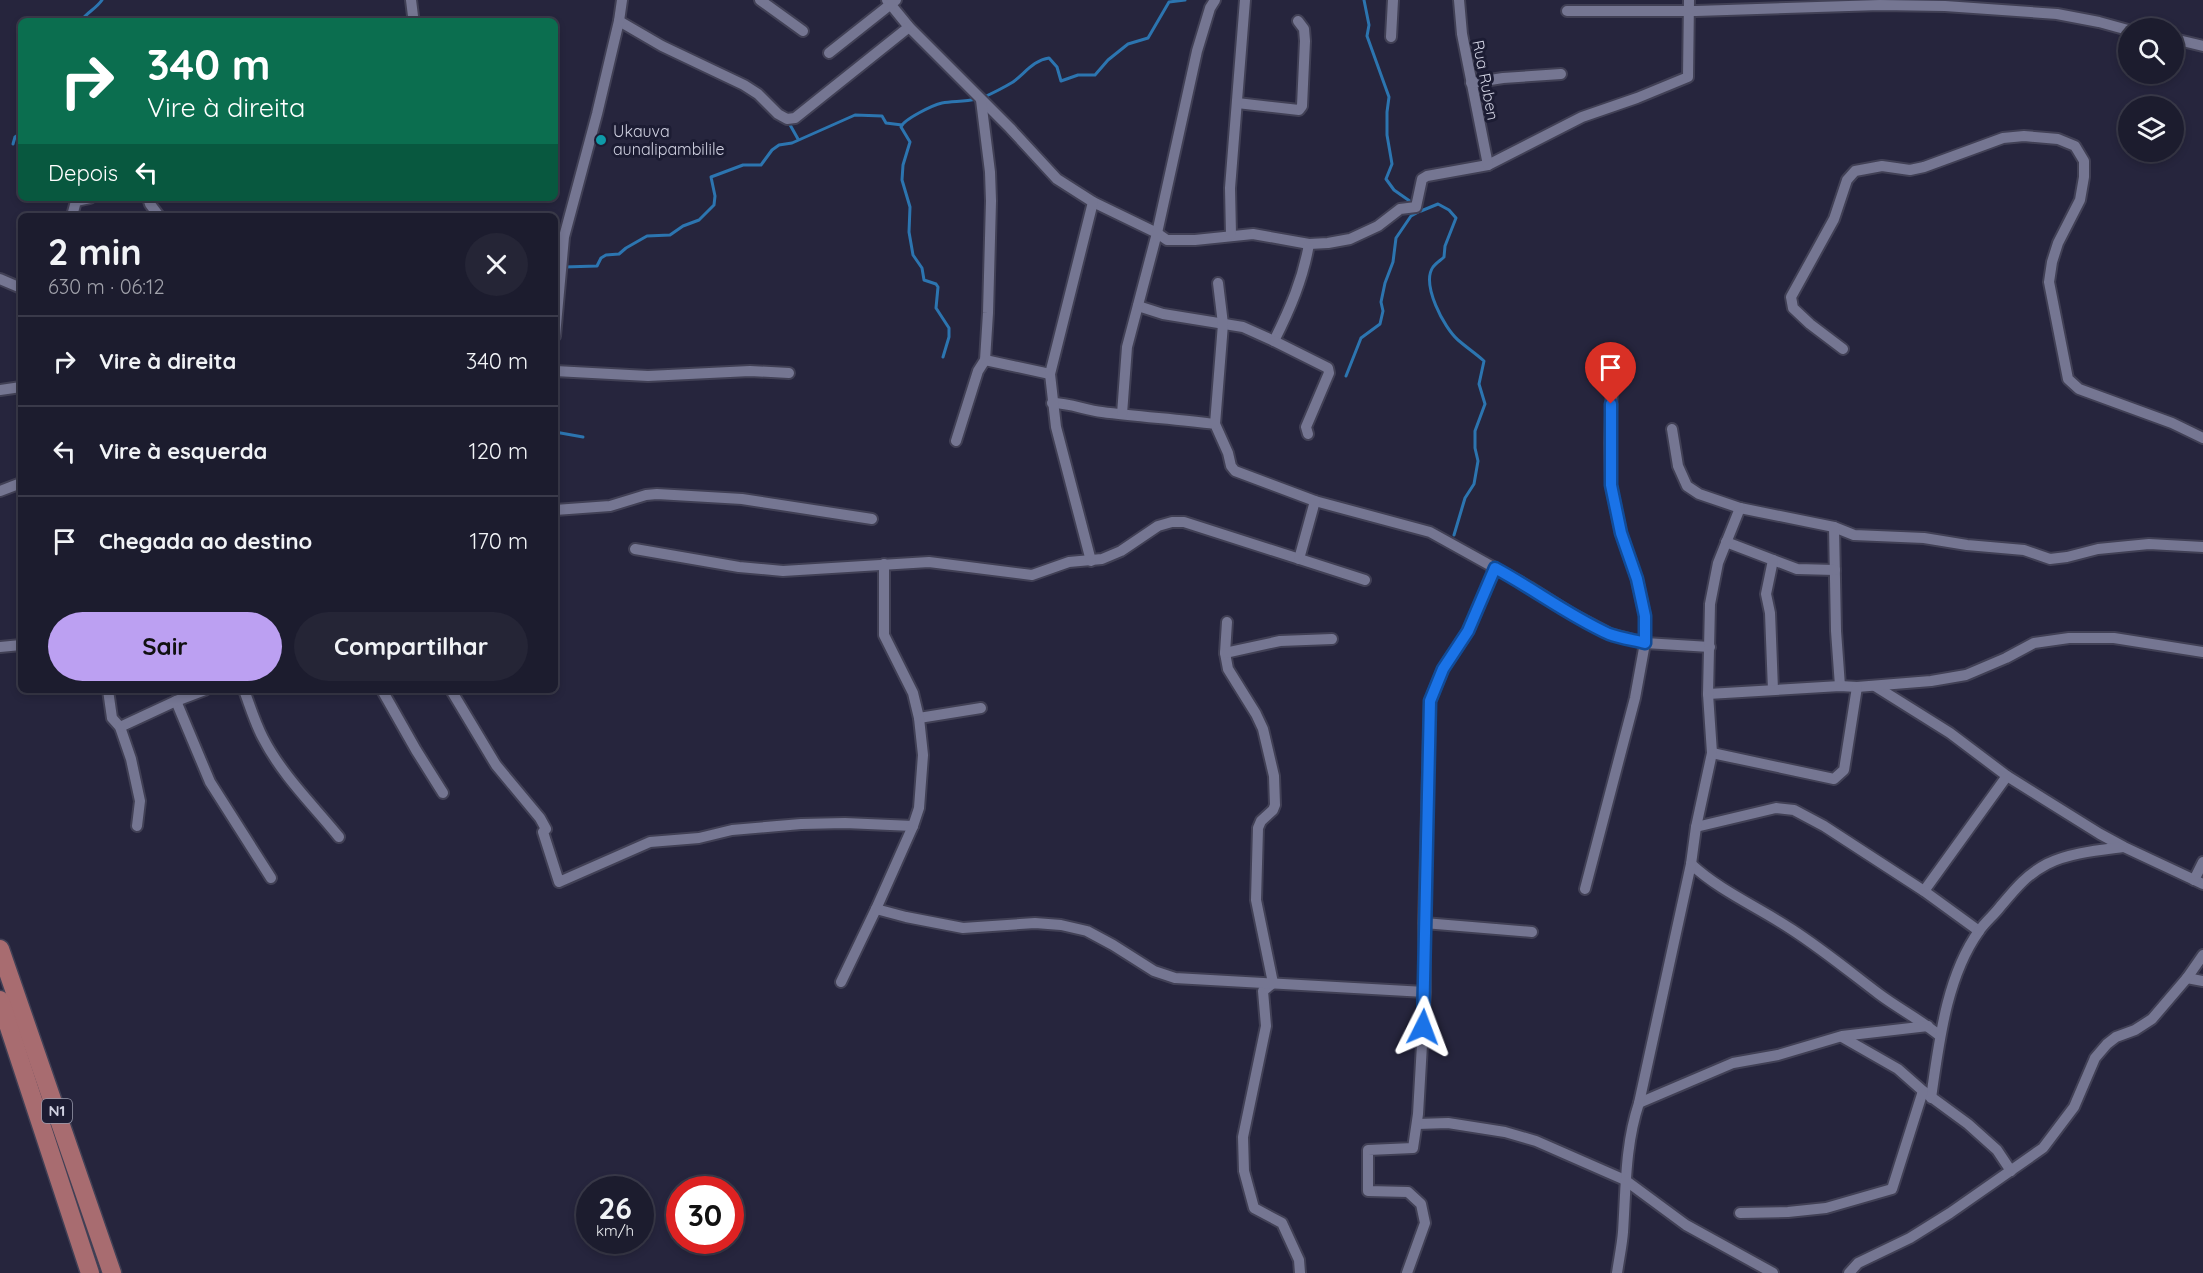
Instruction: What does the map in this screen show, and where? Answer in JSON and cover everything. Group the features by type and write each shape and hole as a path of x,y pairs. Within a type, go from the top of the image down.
{"highway":[{"name":"N1","path":"0,949 112,1273"},
{"name":"N1","path":"0,1000 90,1273"}],"street":[{"path":"411,0 412,18"},
{"path":"558,303 564,237 587,156 619,21 621,0"},
{"path":"760,0 803,31"},
{"path":"1122,414 1127,347 1157,233 1197,51 1210,8 1215,0"},
{"path":"1231,235 1230,188 1245,0"},
{"path":"1391,36 1394,0"},
{"name":"Rua Ruben","path":"1459,0 1462,34 1488,165"},
{"path":"829,53 891,1 909,27 1010,128 1056,179 1093,202 1167,240 1180,241 1253,234 1309,244 1328,243 1350,239 1378,226 1400,209 1416,207 1422,180 1426,176 1488,165 1582,117 1637,98 1688,76 1690,5"},
{"path":"1568,11 1690,5 2001,5 2118,27"},
{"path":"619,21 662,46 744,85 787,119 795,118 909,27"},
{"path":"1237,103 1299,110 1302,106 1305,41 1304,28 1298,21"},
{"path":"2184,41 2203,46"},
{"path":"1471,83 1561,74"},
{"path":"956,441 978,371 985,360 991,201 990,172 981,100"},
{"path":"1843,349 1793,308 1791,297 1834,219 1847,180 1855,171 1882,166 1897,169 1924,167 2003,138 2024,136 2058,139 2075,146 2084,161 2080,200 2058,243 2049,282 2068,379 2079,389 2172,423 2203,438"},
{"path":"1091,561 1056,427 1050,374 1093,202"},
{"path":"1274,341 1297,291 1305,268 1309,244"},
{"path":"0,279 18,288"},
{"path":"1218,283 1223,324 1215,424 1235,471 1315,501 1430,532 1529,586 1570,614 1610,634 1645,643 1710,647"},
{"path":"1138,306 1163,314 1243,327 1328,368 1329,373 1306,427 1308,434"},
{"path":"985,360 1050,374"},
{"path":"558,371 648,376 729,372 789,374"},
{"path":"1585,889 1635,698 1645,643 1643,606 1637,579 1621,533 1611,485 1612,385"},
{"path":"0,390 18,387"},
{"path":"1052,403 1079,406 1089,410 1215,424"},
{"path":"1672,429 1678,466 1687,486 1699,494 1740,508 1834,527 1854,535 1924,538 1967,545 2024,550 2050,559 2098,549 2138,545 2203,547"},
{"path":"0,491 18,484"},
{"path":"558,510 610,506 657,494 742,499 872,519"},
{"path":"1299,559 1315,501"},
{"path":"1617,1273 1623,1234 1624,1180 1631,1125 1639,1103 1691,864 1696,827 1712,753 1708,694 1710,604 1718,563 1740,508"},
{"path":"635,549 739,567 783,571 928,562 1032,575 1069,562 1102,559 1121,551 1158,526 1172,522 1192,523 1365,580"},
{"path":"1834,527 1836,631 1840,686"},
{"path":"1726,542 1797,568 1835,570"},
{"path":"1773,560 1766,594 1770,613 1773,690"},
{"path":"841,982 876,909 919,808 923,755 919,718 913,693 884,635 884,564"},
{"path":"1407,1273 1425,1223 1421,1204 1408,1192 1368,1191 1368,1150 1413,1148 1417,1124 1425,992 1424,923 1430,701 1443,669 1468,631 1495,568"},
{"path":"1227,622 1225,654 1228,669 1263,729 1274,776 1275,805 1258,828 1256,900 1273,983"},
{"path":"1708,694 1931,681 1966,675 2034,643 2069,638 2114,638 2203,652"},
{"path":"1225,654 1280,641 1332,639"},
{"path":"0,647 18,645"},
{"path":"1875,686 1950,733 2007,776 2124,847 2199,882 2203,862"},
{"path":"1712,753 1834,779 1844,770 1857,687"},
{"path":"108,693 111,718 120,727 131,759 140,801 137,826"},
{"path":"120,727 197,693"},
{"path":"245,693 262,737 284,772 339,837"},
{"path":"384,693 443,793"},
{"path":"453,693 496,765 540,818 546,830 543,832 559,882 650,842 699,838 732,830 801,824 913,826"},
{"path":"176,701 210,782 272,878"},
{"path":"919,718 981,708"},
{"path":"1924,891 2007,776"},
{"path":"1696,827 1776,808 1794,810 1824,826 1924,891 1979,931"},
{"path":"1740,1213 1826,1208 1892,1189 1927,1094 1940,1036 1959,970 1979,931 2019,883 2049,863 2088,852 2124,847"},
{"path":"1691,864 1705,877 1817,947 1880,995 1940,1036"},
{"path":"876,909 963,928 1035,923 1061,925 1087,931 1154,971 1175,978 1425,992"},
{"path":"1424,923 1532,932"},
{"path":"1850,1273 1858,1263 1910,1238 2043,1148 2074,1107 2096,1058 2107,1044 2152,1019 2187,978 2203,955"},
{"path":"2187,978 2203,981"},
{"path":"1273,983 1263,992 1266,1026 1243,1137 1244,1171 1254,1208 1282,1223 1299,1260 1300,1273"},
{"path":"1639,1103 1733,1063 1778,1055 1842,1036 1928,1026"},
{"path":"1842,1036 1898,1069 1983,1136 1997,1150 2011,1171"},
{"path":"1417,1124 1448,1124 1504,1132 1536,1141 1624,1180 1686,1225 1773,1273"}],"waterway":[{"path":"84,18 102,0"},
{"path":"982,98 1013,82 1030,67 1044,59 1049,58 1057,67 1061,81 1078,75 1095,75 1108,60 1128,44 1148,38 1169,2 1185,0"},
{"path":"1364,0 1369,25 1367,36 1389,97 1387,135 1392,164 1386,179 1394,190 1414,204"},
{"path":"943,357 949,337 949,328 936,308 938,287 924,280 922,268 913,255 909,232 910,207 902,180 903,165 910,142 901,127 913,116 938,104 976,99"},
{"path":"564,267 597,266 601,258 606,255 619,254 647,236 670,235 683,226 699,220 714,205 715,196 711,177 743,165 761,165 772,150 779,145 792,143 855,115 882,116 886,123 902,125"},
{"path":"789,123 798,139"},
{"path":"13,144 18,135"},
{"path":"1421,211 1438,204 1449,210 1456,218 1445,246 1444,257 1433,267 1430,284 1436,305 1446,326 1458,340 1484,361 1479,384 1485,404 1475,431 1478,461 1474,484 1465,498 1454,535"},
{"path":"1346,376 1361,338 1380,324 1383,311 1381,302 1393,262 1396,238 1411,216 1420,211 1418,209"},
{"path":"558,433 583,437"}],"place":[{"name":"Ukauva aunalipambilile","path":"601,140"}],"route":[{"path":"1423,1027 1430,701 1443,669 1468,631 1495,568 1529,586 1570,614 1610,634 1645,643 1645,616 1637,579 1621,533 1611,485 1611,404"}]}
